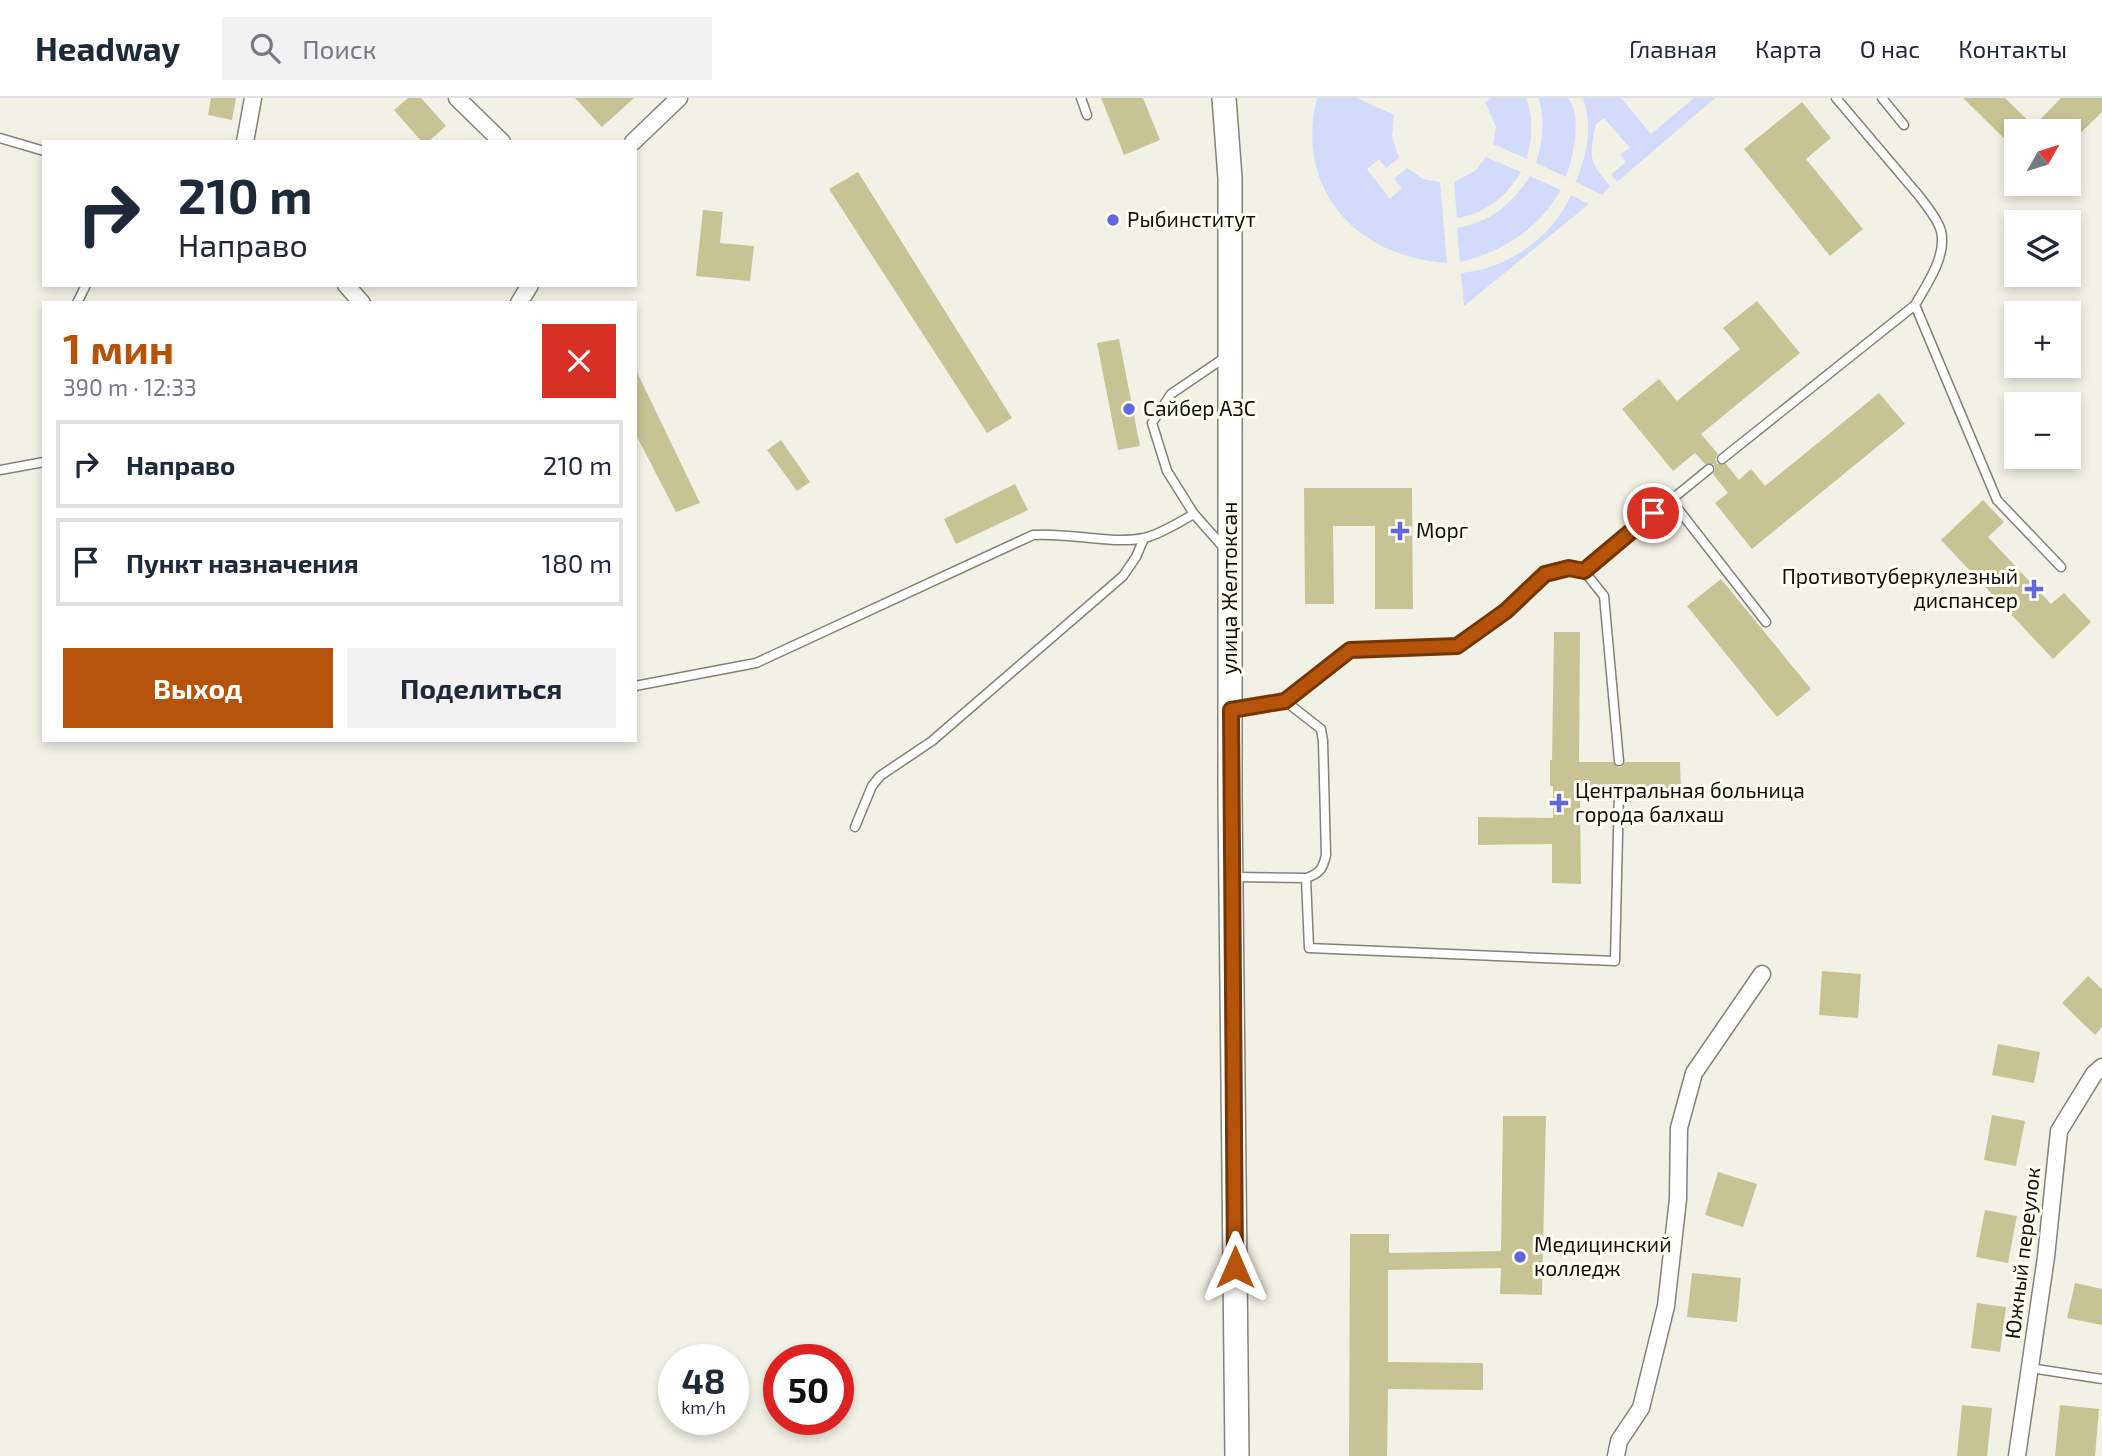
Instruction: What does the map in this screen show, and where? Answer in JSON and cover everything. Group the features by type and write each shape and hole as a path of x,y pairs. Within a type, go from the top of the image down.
{"main road":[{"name":"улица Желтоксан","path":"1224,98 1230,177 1231,877 1237,1456"}],"street":[{"path":"245,140 253,98"},
{"path":"457,98 500,140"},
{"path":"635,140 678,98"},
{"path":"348,287 360,301"},
{"path":"1616,1456 1619,1441 1641,1409 1666,1306 1678,1199 1679,1128 1694,1073 1762,974"},
{"name":"Южный переулок","path":"2017,1456 2046,1257 2059,1131 2094,1074 2102,1067"}],"lane":[{"path":"1081,98 1087,115"},
{"path":"1722,459 1915,305 1935,268 1941,247 1941,231 1920,197 1836,98"},
{"path":"1882,98 1904,125"},
{"path":"0,138 42,150"},
{"path":"1915,305 1997,500 2061,567"},
{"path":"1229,355 1171,394 1153,423 1167,471 1194,514 1231,556"},
{"path":"0,470 42,462"},
{"path":"1584,571 1709,469"},
{"path":"1671,500 1766,622"},
{"path":"637,685 756,663 1032,535 1053,533 1106,539 1144,538 1194,514"},
{"path":"855,827 872,786 880,776 932,741 1123,576 1136,557 1144,538"},
{"path":"1231,710 1285,701 1350,650 1457,646 1506,611 1545,574 1569,568 1584,571 1604,596 1619,761"},
{"path":"1231,877 1306,878 1317,874 1324,866 1326,855 1321,729 1285,701"},
{"path":"1306,878 1309,948 1615,961 1619,791"},
{"path":"2030,1368 2102,1379"}],"shaded area":[{"path":"1317,98 1357,98 1394,115 1392,137 1399,158 1386,168 1379,159 1367,169 1390,199 1402,188 1394,179 1407,168 1423,179 1440,182 1447,263 1415,258 1385,247 1360,232 1340,212 1324,189 1315,161 1312,131"},
{"path":"1491,98 1526,98 1531,128 1527,159 1493,144 1496,127 1485,102"},
{"path":"1539,98 1568,98 1573,106 1575,136 1566,177 1536,163 1542,131"},
{"path":"1583,98 1621,98 1651,134 1694,98 1715,98 1617,182 1611,174 1626,162 1620,155 1630,148 1604,118 1596,124 1592,158 1610,186 1602,195 1576,182 1588,130"},
{"path":"1486,157 1521,172 1509,189 1486,208 1457,218 1454,182 1475,171"},
{"path":"1530,176 1561,190 1552,204 1518,237 1491,252 1460,262 1457,228 1480,221 1500,210"},
{"path":"1571,195 1589,204 1464,306 1461,273 1495,265 1526,249 1552,225"}],"building":[{"path":"211,98 236,98 232,120 208,115"},
{"path":"408,98 421,98 446,126 430,140 420,140 394,110"},
{"path":"575,98 634,98 602,127"},
{"path":"1101,98 1143,98 1160,140 1124,155"},
{"path":"1963,98 2005,98 2027,119 2004,119 2004,138"},
{"path":"2061,98 2102,98 2102,112 2081,132 2081,119 2041,119"},
{"path":"1802,102 1831,138 1806,159 1863,229 1830,256 1744,149"},
{"path":"858,172 1012,418 987,433 829,189"},
{"path":"703,210 723,212 720,243 754,246 750,281 696,276"},
{"path":"1757,301 1800,353 1701,434 1718,454 1715,459 1717,464 1726,464 1739,480 1751,469 1765,486 1879,393 1905,424 1752,549 1715,503 1728,493 1713,474 1714,464 1705,464 1695,453 1673,471 1622,409 1659,379 1677,401 1740,349 1723,328"},
{"path":"1119,339 1140,446 1118,450 1097,343"},
{"path":"637,372 700,503 676,512 637,437"},
{"path":"781,440 810,482 797,491 767,450"},
{"path":"1015,484 1028,510 956,544 944,519"},
{"path":"1304,488 1412,488 1413,609 1375,609 1375,526 1333,526 1334,604 1305,604"},
{"path":"1983,500 2004,522 1988,537 2051,604 2064,593 2091,622 2053,659 1941,540"},
{"path":"1721,579 1811,689 1777,717 1687,606"},
{"path":"1554,632 1580,632 1579,762 1613,762 1619,768 1625,762 1680,762 1681,790 1625,791 1623,786 1618,785 1612,791 1580,790 1581,884 1552,883 1552,844 1478,845 1478,817 1553,818 1550,760"},
{"path":"1822,971 1861,974 1858,1018 1819,1015"},
{"path":"2088,976 2102,989 2102,1027 2095,1035 2062,1003"},
{"path":"1998,1044 2040,1052 2034,1083 1992,1075"},
{"path":"1992,1115 2025,1121 2016,1166 1984,1160"},
{"path":"1503,1116 1546,1116 1542,1295 1500,1294 1501,1268 1388,1270 1388,1362 1483,1363 1483,1390 1388,1389 1387,1456 1349,1456 1350,1234 1389,1234 1389,1253 1501,1251"},
{"path":"1718,1172 1757,1184 1743,1227 1705,1215"},
{"path":"1985,1210 2017,1216 2008,1263 1976,1257"},
{"path":"1692,1273 1741,1278 1737,1322 1687,1317"},
{"path":"2075,1283 2102,1289 2102,1325 2067,1318"},
{"path":"1977,1303 2006,1307 2000,1352 1971,1348"},
{"path":"1962,1405 1992,1408 1987,1456 1957,1456"},
{"path":"2060,1405 2099,1409 2095,1456 2055,1456"}],"place":[{"name":"Рыбинститут","path":"1113,220"},
{"name":"Сайбер АЗС","path":"1129,409"},
{"name":"Морг","path":"1400,531"},
{"name":"Противотуберкулезный диспансер","path":"2034,589"},
{"name":"Центральная больница города балхаш","path":"1559,803"},
{"name":"Медицинский колледж","path":"1520,1257"}],"route":[{"path":"1235,1267 1231,710 1285,701 1350,650 1457,646 1506,611 1545,574 1569,568 1584,571 1653,513"}]}
